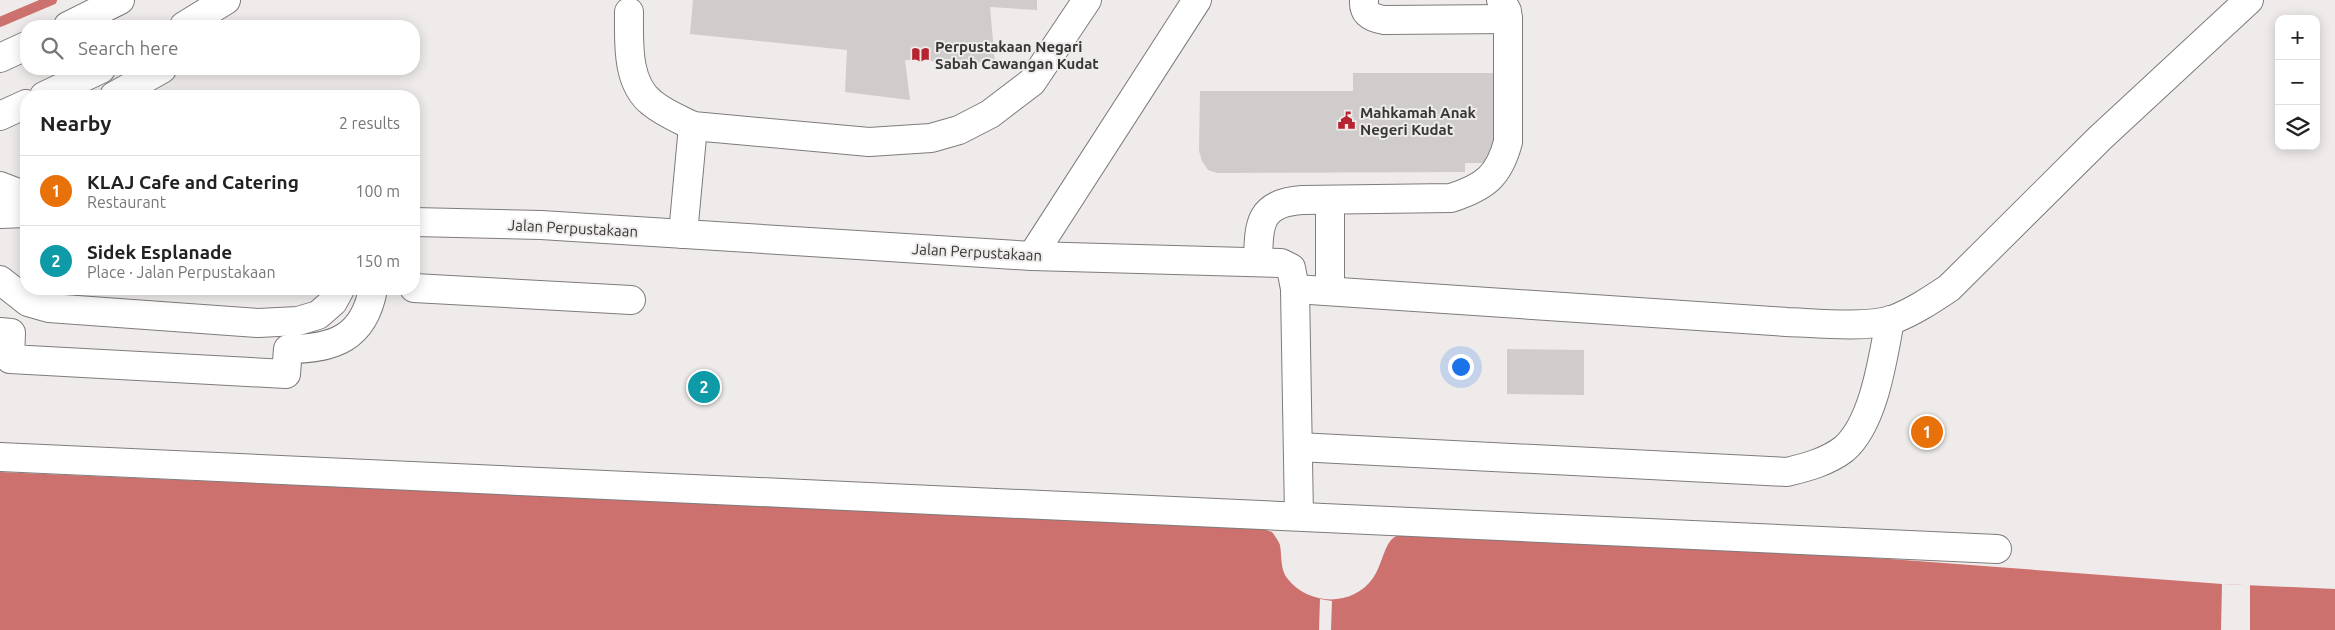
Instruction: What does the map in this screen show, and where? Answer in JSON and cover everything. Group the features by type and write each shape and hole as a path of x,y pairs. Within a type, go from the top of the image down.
{"street":[{"path":"80,20 120,0"},
{"path":"629,12 631,59 634,76 639,87 651,103 693,126 869,142 931,138 959,130 990,114 1032,82 1087,0"},
{"path":"1032,256 1197,0"},
{"path":"1258,262 1259,233 1263,221 1273,206 1286,201 1451,198 1470,192 1491,178 1503,158 1508,142 1504,10 1384,20 1369,15 1364,8 1364,0"},
{"path":"1295,289 1787,322 1835,324 1890,320 1921,306 1950,288 2100,138 2249,0"},
{"path":"196,20 211,12"},
{"path":"0,58 20,49"},
{"path":"57,90 88,75"},
{"path":"125,90 151,75"},
{"path":"0,116 20,107"},
{"path":"683,234 693,126"},
{"path":"0,186 20,194"},
{"path":"1330,200 1330,291"},
{"path":"0,214 20,213"},
{"name":"Jalan Perpustakaan","path":"420,222 541,225 1032,256 1274,262 1286,265 1291,268 1295,289 1298,516"},
{"path":"0,280 28,302 48,308 258,324 298,321 318,315 333,302 337,295"},
{"path":"420,288 630,300"},
{"path":"0,332 11,333 10,358 286,374 288,349 318,348 348,335 360,326 371,295"},
{"path":"1298,447 1787,472 1819,464 1844,448 1866,418 1879,380 1890,320"},
{"path":"0,457 672,490 1298,516 1405,523 1997,549"}],"shaded area":[{"path":"0,472 1261,528 1272,532 1280,545 1283,571 1287,578 1306,594 1330,599 1343,598 1354,594 1364,587 1376,574 1391,540 1399,535 1416,532 1890,559 2222,584 2335,589 2335,630 0,630"}],"pier":[{"path":"2222,584 2250,585 2250,630 2221,630"},
{"path":"1320,599 1332,601 1331,630 1319,630"}],"building":[{"name":"Perpustakaan Negari Sabah Cawangan Kudat","path":"693,0 1037,0 1037,10 990,7 995,63 905,60 910,100 845,92 847,50 690,34"},
{"name":"Mahkamah Anak Negeri Kudat","path":"1353,73 1493,73 1493,163 1465,163 1465,172 1217,173 1208,170 1202,161 1199,151 1200,91 1353,91"},
{"path":"1507,349 1584,350 1584,395 1507,394"}],"waterway":[{"path":"0,22 52,0"}],"place":[{"name":"Perpustakaan Negari Sabah Cawangan Kudat","path":"921,55"},
{"name":"Mahkamah Anak Negeri Kudat","path":"1346,121"},
{"name":"Sidek Esplanade","path":"704,387"},
{"name":"KLAJ Cafe and Catering","path":"1927,432"}]}
